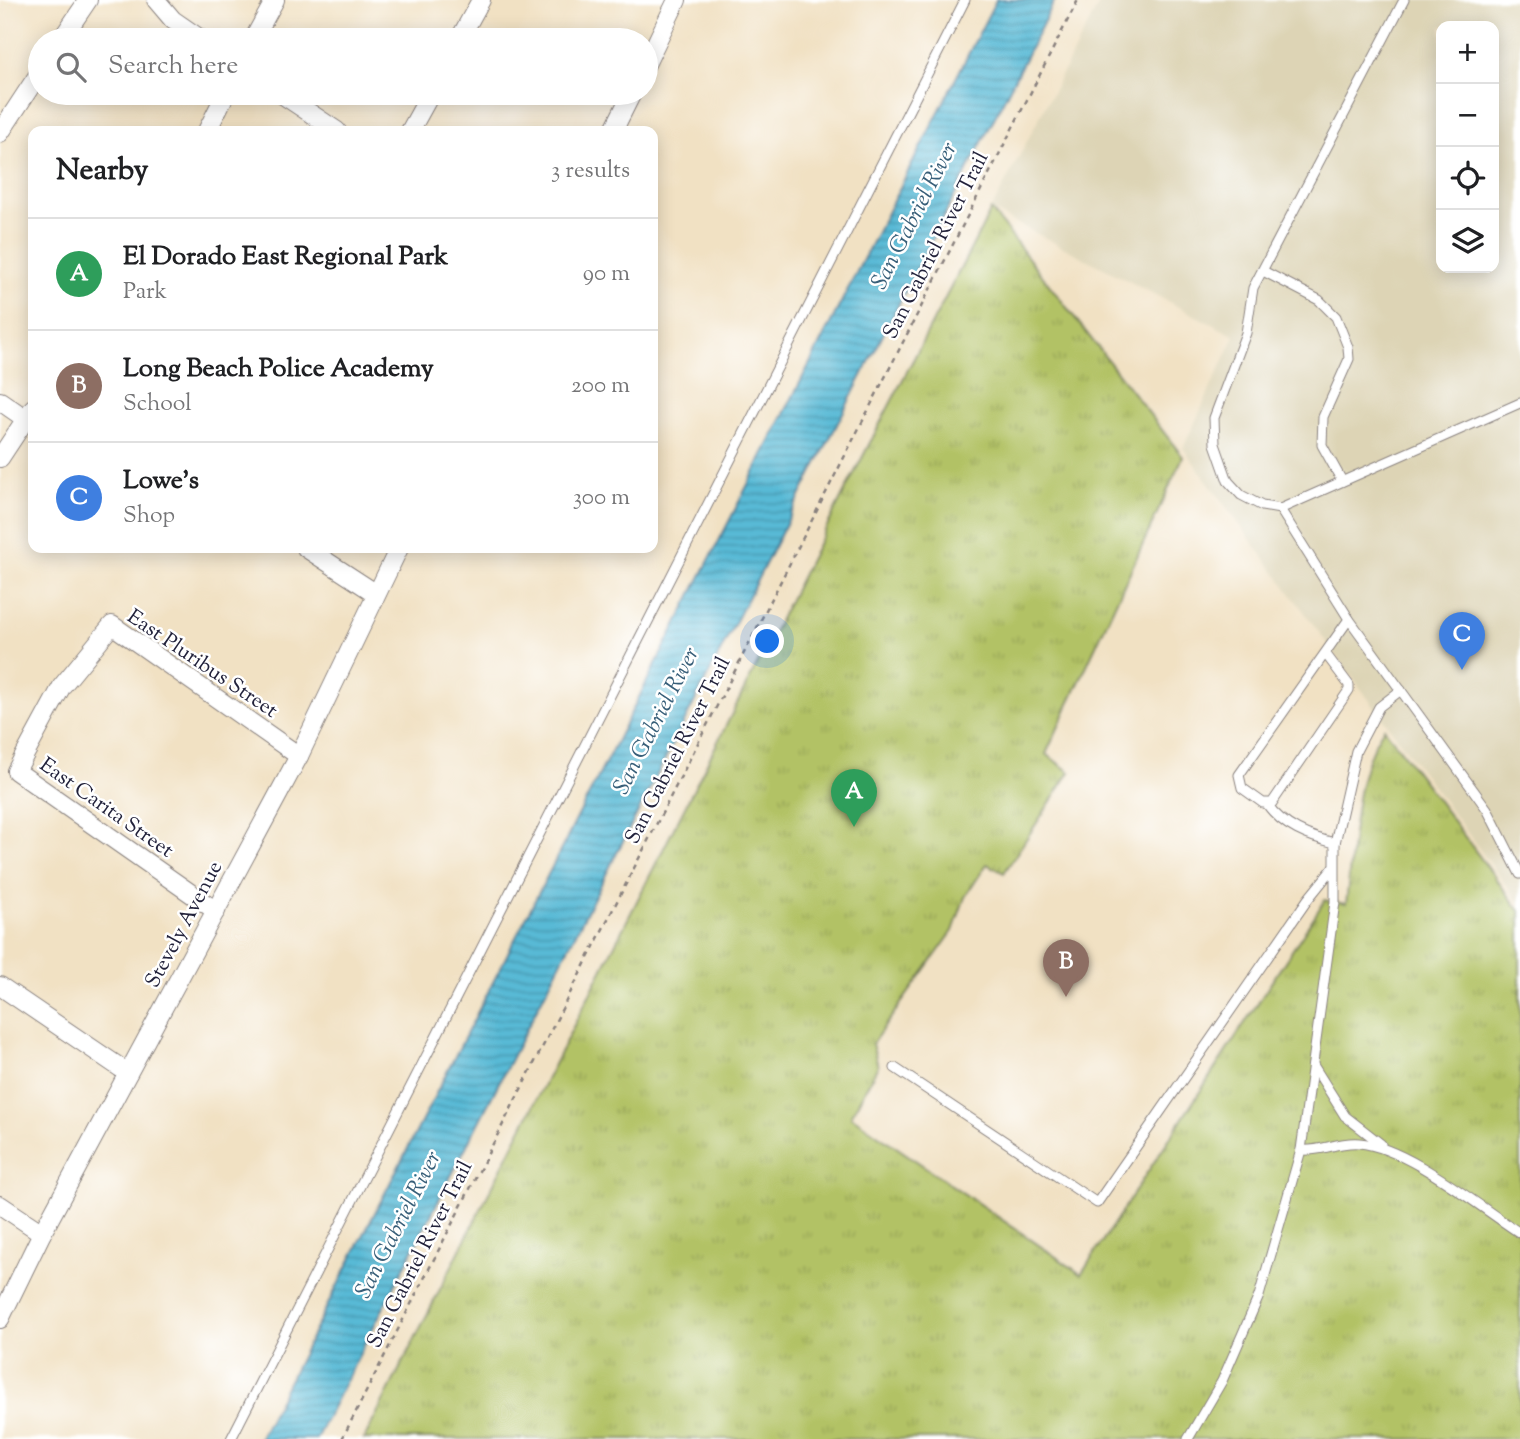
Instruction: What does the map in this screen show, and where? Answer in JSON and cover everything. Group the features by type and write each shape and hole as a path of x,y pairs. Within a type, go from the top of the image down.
{"street":[{"path":"69,28 88,0"},
{"path":"156,0 173,20 185,28"},
{"path":"260,28 275,0"},
{"path":"466,28 481,0"},
{"path":"658,39 677,0"},
{"path":"0,133 28,90"},
{"path":"210,126 220,105"},
{"path":"298,105 330,126"},
{"path":"413,126 424,105"},
{"path":"616,126 626,105"},
{"path":"0,401 28,412"},
{"path":"0,458 28,416"},
{"path":"314,553 375,593"},
{"name":"Stevely Avenue","path":"0,1319 42,1233 299,756 396,553"},
{"name":"East Pluribus Street","path":"62,686 112,625 299,756"},
{"name":"East Carita Street","path":"62,686 16,771 216,911"},
{"path":"0,986 128,1073"},
{"path":"0,1205 42,1233"}],"lane":[{"path":"231,1439 965,0"},
{"path":"1404,0 1254,288 1246,333 1214,418 1215,444 1228,481 1241,495 1262,506 1280,509 1520,403"},
{"path":"1263,271 1318,300 1336,317 1348,347 1349,359 1322,417 1322,445 1342,481"},
{"path":"1280,509 1349,619 1487,809 1520,874"},
{"path":"1335,843 1314,838 1283,821 1268,804 1242,788 1239,775 1349,619"},
{"path":"1268,804 1272,803 1349,690 1349,685 1325,653"},
{"path":"1188,1439 1222,1381 1259,1296 1301,1150 1335,902 1335,843 1356,751 1368,724 1380,707 1401,691"},
{"path":"895,1068 1097,1203 1308,899 1334,867"},
{"path":"1313,1065 1345,1116 1386,1147 1520,1233"},
{"path":"1301,1150 1316,1152 1342,1143 1386,1147"}],"path":[{"name":"San Gabriel River Trail","path":"342,1439 1078,0"}],"shaded area":[{"path":"1101,0 1520,0 1520,904 1183,448 1235,336 991,210"}],"green space":[{"path":"991,210 1183,457 1046,754 1070,772 1004,873 987,864 965,897 953,931 872,1044 878,1066 851,1116 1081,1274 1325,900 1346,904 1360,789 1373,747 1384,728 1520,911 1520,1439 364,1439 847,487"}],"water":[{"name":"San Gabriel River","path":"996,0 1055,0 316,1439 259,1439"}],"place":[{"name":"Lowe's","path":"1462,670"},
{"name":"El Dorado East Regional Park","path":"854,827"},
{"name":"Long Beach Police Academy","path":"1066,997"}]}
